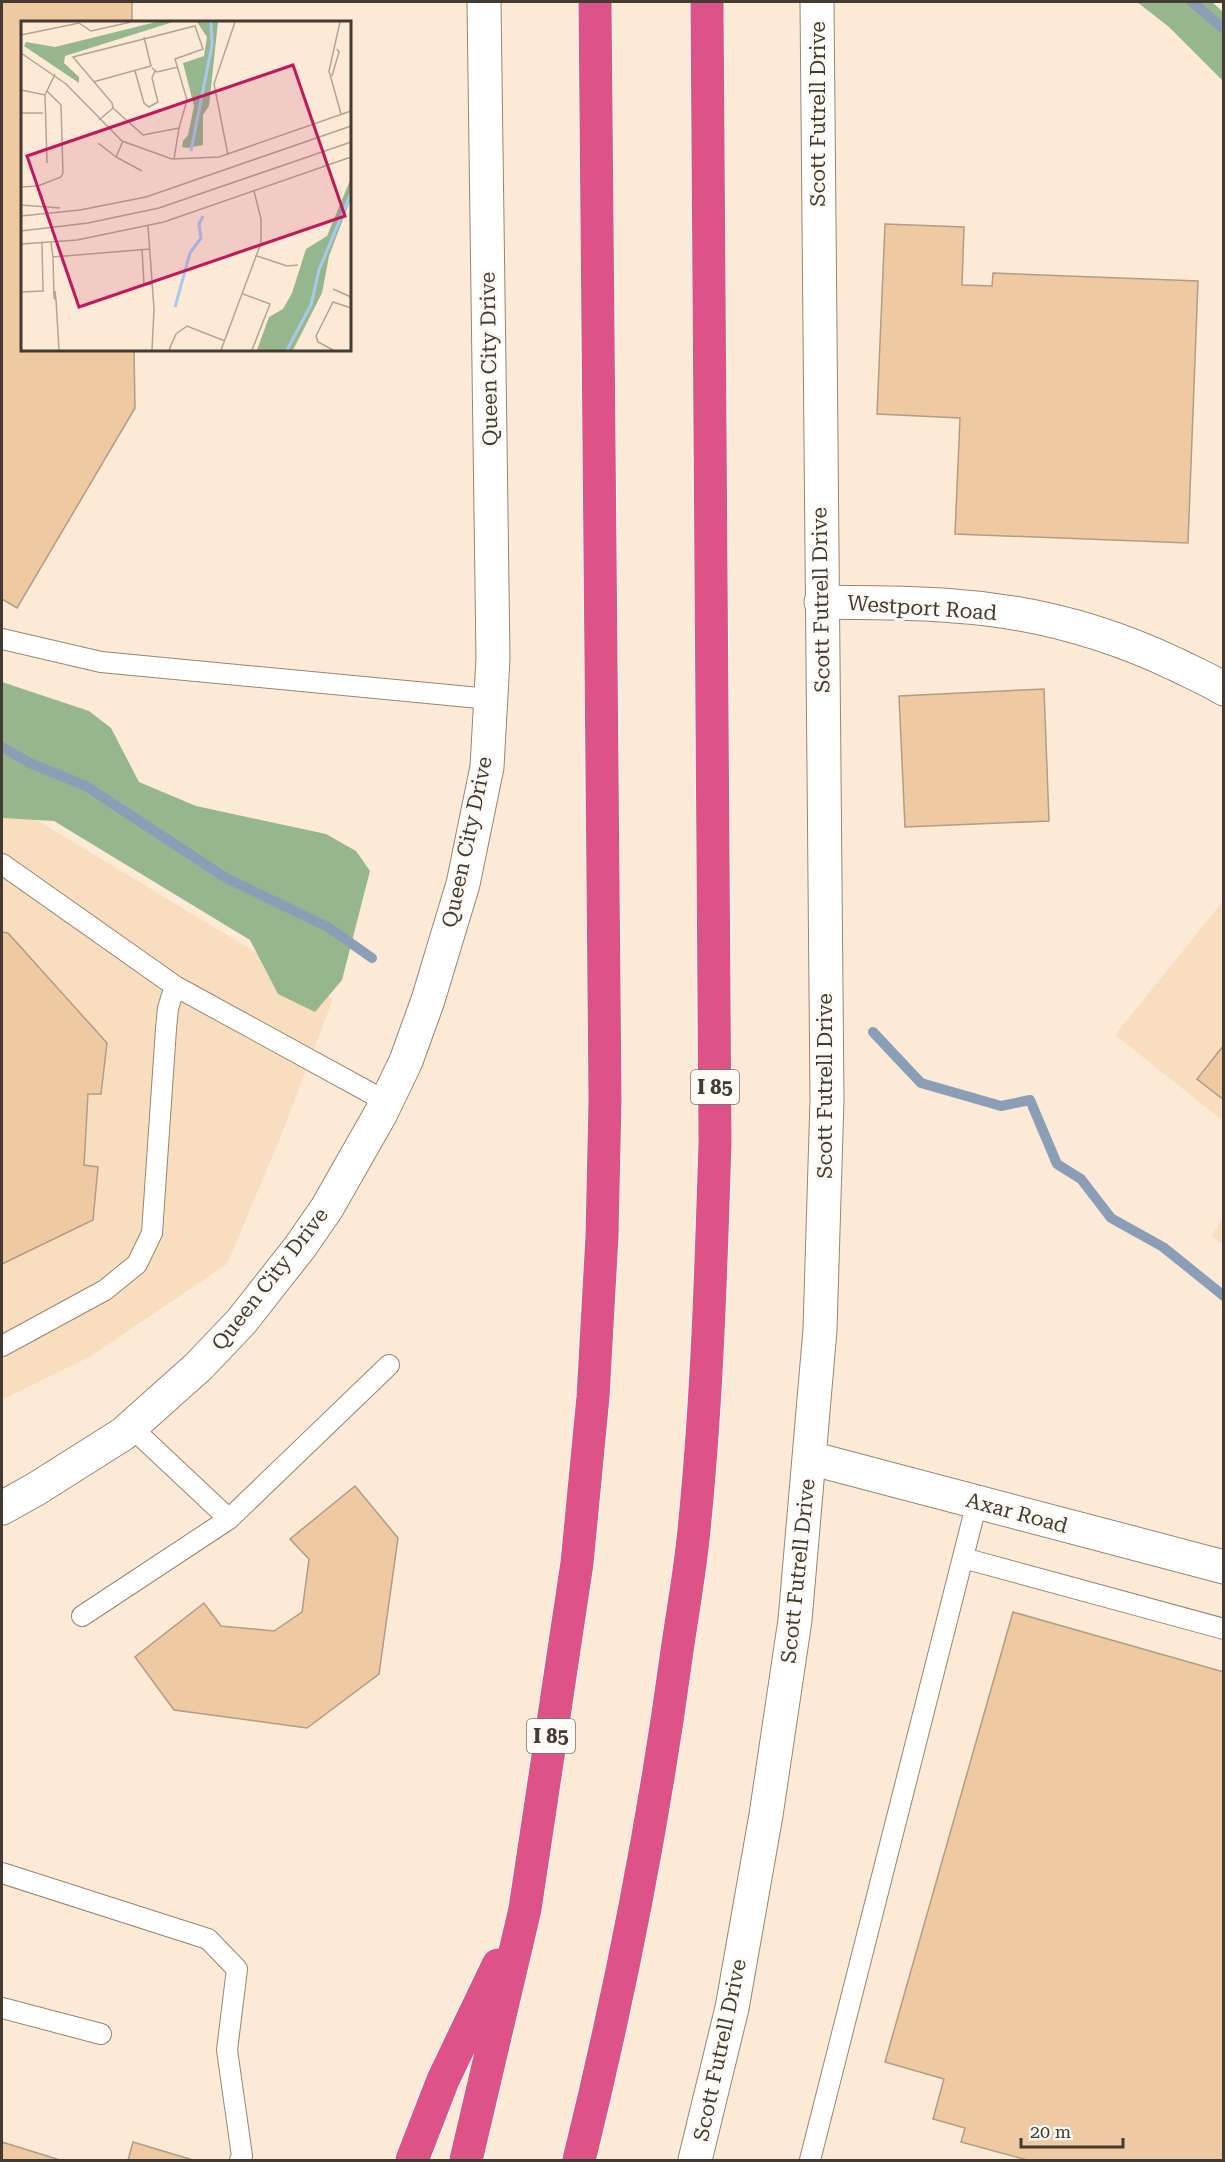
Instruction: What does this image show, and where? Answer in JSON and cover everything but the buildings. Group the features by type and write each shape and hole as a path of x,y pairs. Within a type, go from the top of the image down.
{"highway":[{"name":"I 85","path":"466,2160 525,1909 577,1563 593,1397 602,1236 605,1100 596,2"},
{"name":"I 85","path":"579,2160 612,2025 641,1883 666,1729 694,1531 709,1330 715,1142 707,2"},
{"path":"412,2160 442,2080 525,1909"}],"street":[{"name":"Queen City Drive","path":"2,1508 123,1434 198,1367 249,1312 300,1247 327,1208 387,1102 406,1061 428,1000 463,884 487,767 493,659 484,2"},
{"name":"Scott Futrell Drive","path":"695,2160 732,2008 766,1815 795,1620 820,1330 827,1100 817,2"},
{"name":"Westport Road","path":"821,602 955,606 1040,618 1082,627 1140,647 1224,689"},
{"name":"Axar Road","path":"810,1458 1224,1567"}],"lane":[{"path":"2,639 101,663 490,699"},
{"path":"2,864 175,986 387,1102"},
{"path":"2,1346 105,1290 137,1264 152,1233 166,1029 168,1008 175,986"},
{"path":"82,1616 229,1519 389,1365"},
{"path":"131,1427 229,1519"},
{"path":"810,2160 977,1502"},
{"path":"963,1558 1224,1629"},
{"path":"2,1873 208,1939 237,1969 227,2050 242,2156 240,2160"},
{"path":"2,2008 101,2034"}],"shaded area":[{"path":"2,799 333,999 281,1136 227,1264 91,1356 2,1400"},
{"path":"1223,901 1223,1121 1115,1035"},
{"path":"1223,1219 1223,1245 1211,1235"}],"green space":[{"path":"1137,2 1212,2 1223,12 1223,81 1169,27"},
{"path":"2,682 89,711 111,728 139,782 196,806 326,834 356,851 370,871 342,980 315,1012 278,994 250,940 54,821 2,818"}],"waterway":[{"path":"1192,2 1224,29"},
{"path":"2,747 30,763 86,786 226,878 328,927 372,958"},
{"path":"873,1032 921,1083 1001,1106 1030,1100 1057,1164 1081,1179 1111,1218 1163,1247 1224,1296"}]}
